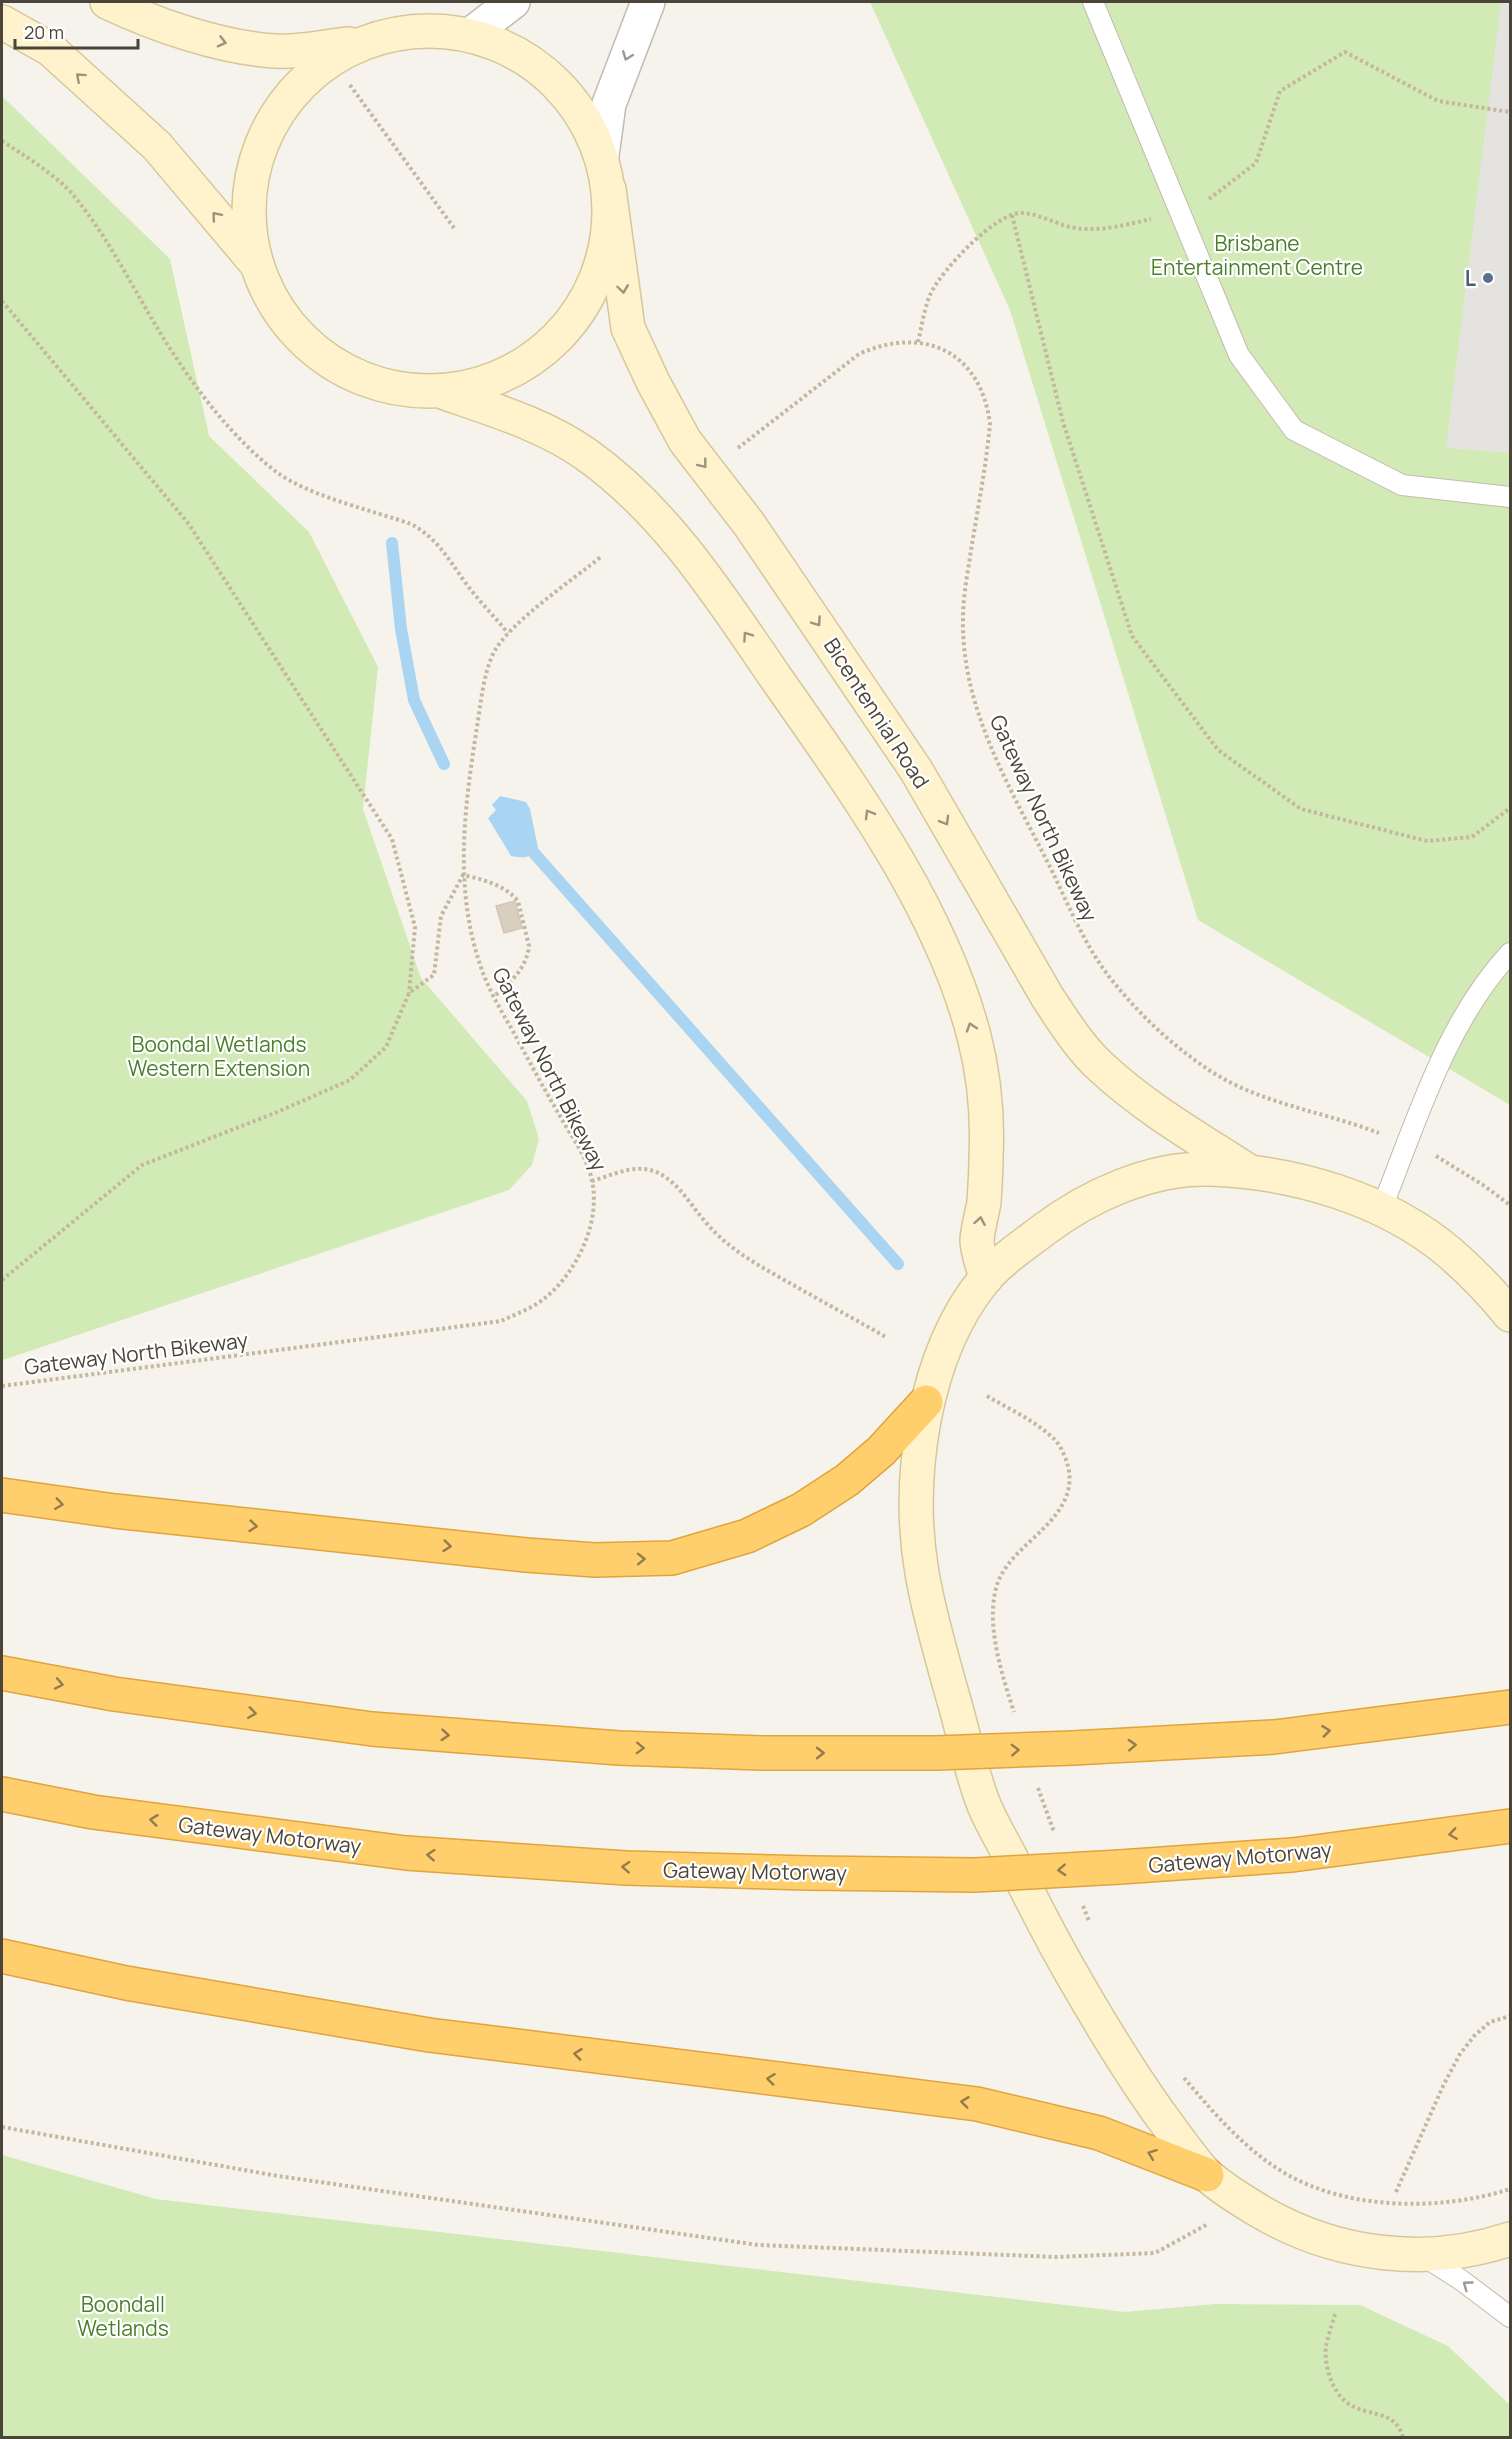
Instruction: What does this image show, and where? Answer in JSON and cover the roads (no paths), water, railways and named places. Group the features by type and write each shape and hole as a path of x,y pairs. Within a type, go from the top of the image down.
{"highway":[{"path":"2,1495 115,1511 526,1555 595,1560 672,1558 747,1536 801,1510 848,1480 881,1451 926,1402"},
{"path":"2,1673 114,1694 372,1729 619,1748 762,1753 936,1753 1274,1737 1510,1707"},
{"name":"Gateway Motorway","path":"2,1794 93,1812 406,1853 626,1868 810,1873 975,1875 1120,1867 1292,1855 1510,1826"},
{"path":"2,1956 126,1983 429,2035 977,2104 1099,2133 1207,2175"}],"main road":[{"name":"Bicentennial Road","path":"107,2 141,18 237,45 277,51 361,42 416,29 471,34 528,58 573,100 602,155 609,189 628,328 653,382 685,441 749,524 916,770 1048,998 1072,1034 1099,1066 1166,1120 1248,1170"},
{"name":"Bicentennial Road","path":"2,22 50,49 157,146 254,261 281,317 326,362 383,388 445,393 538,427 586,454 628,488 669,530 732,614 861,799 918,898 954,976 974,1037 986,1108 984,1201 977,1242 986,1278"},
{"name":"Bicentennial Road","path":"254,261 248,208 256,156 280,108 315,69 361,42"},
{"name":"Bicentennial Road","path":"445,393 501,378 550,347 586,302 607,247 609,189"},
{"path":"1510,1315 1484,1285 1449,1252 1413,1226 1340,1193 1248,1170 1194,1168 1165,1172 1126,1185 1069,1210 1015,1251 986,1278 952,1330 926,1402 919,1458 917,1515 921,1570 933,1626 984,1804 1048,1933 1118,2055 1171,2130 1207,2175 1245,2203 1288,2228 1334,2245 1377,2253 1422,2255 1491,2246 1510,2239"}],"street":[{"path":"471,34 513,2"},
{"path":"602,155 609,104 648,2"}],"lane":[{"path":"1093,2 1239,355 1294,430 1402,485 1510,497"},
{"path":"1381,1210 1453,1037 1473,1004 1510,953"},
{"path":"1422,2255 1461,2280 1510,2317"}],"water":[{"path":"500,796 526,802 530,809 538,848 530,856 511,856 488,818 496,810 492,805"}],"waterway":[{"path":"392,543 401,629 414,700 444,764"},
{"path":"526,844 898,1264"}],"place":[{"name":"L","path":"1488,278"}],"park label":[{"name":"Brisbane Entertainment Centre","path":"1257,255"},
{"name":"Boondal Wetlands Western Extension","path":"219,1056"},
{"name":"Boondall Wetlands","path":"123,2316"}]}
